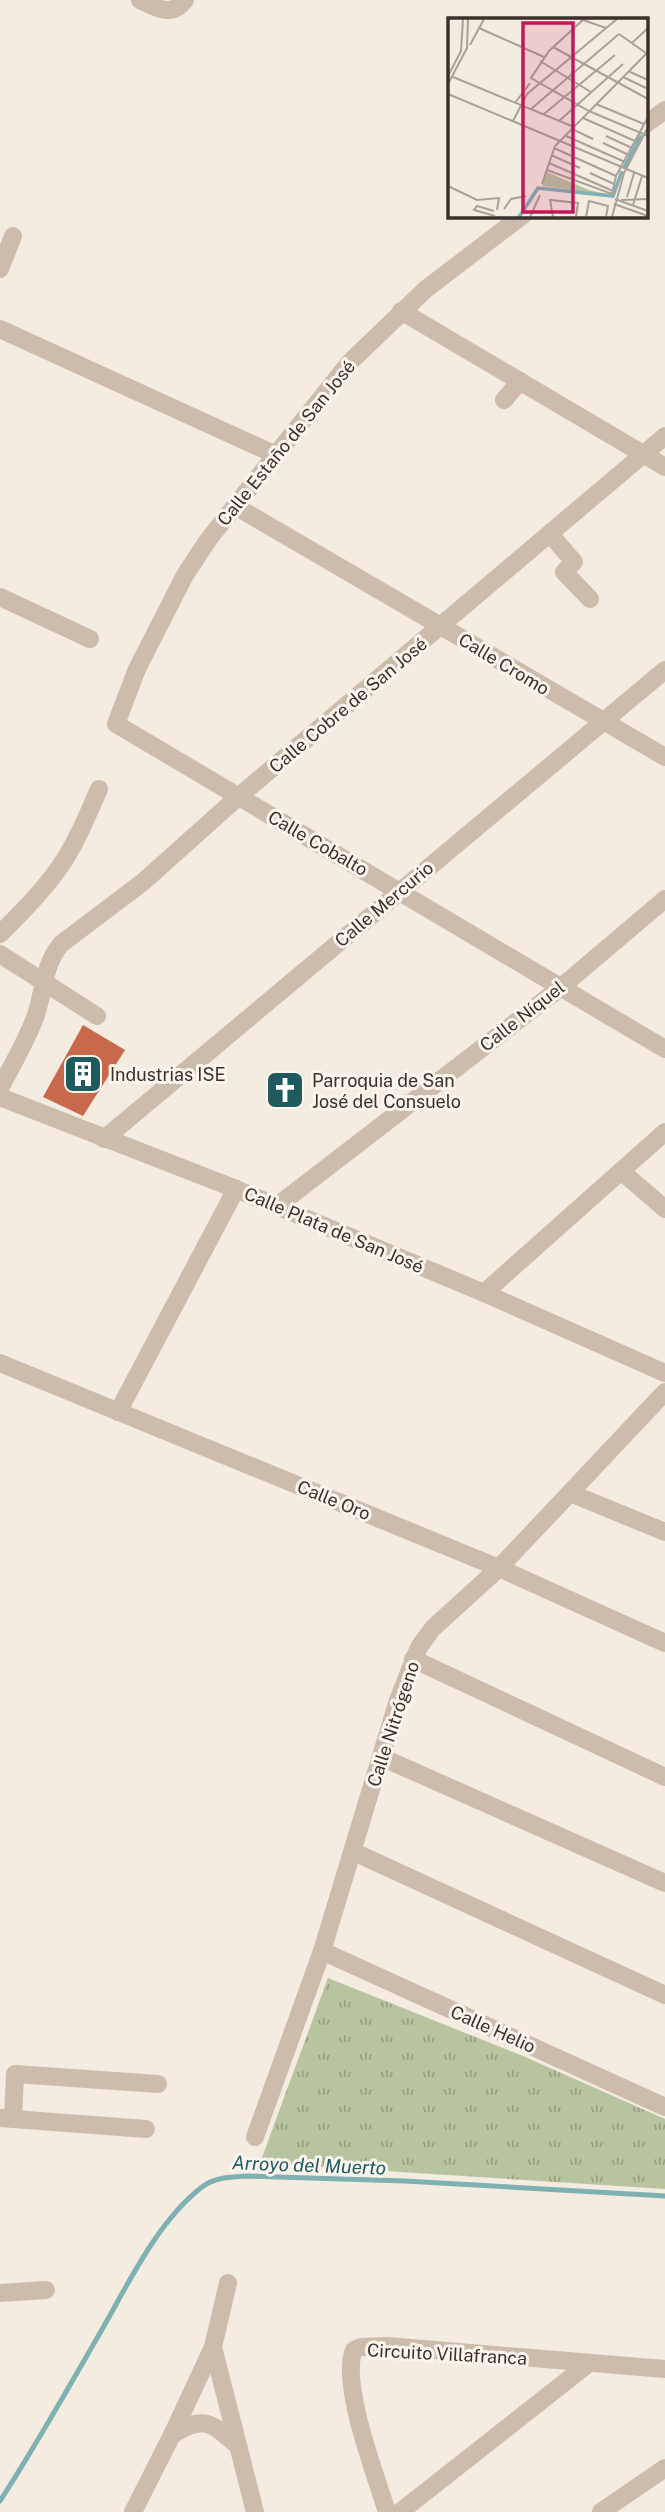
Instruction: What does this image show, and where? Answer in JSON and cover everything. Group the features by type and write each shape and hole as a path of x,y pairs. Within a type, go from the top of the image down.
{"street":[{"path":"140,0 166,11 180,7 185,0"},
{"path":"648,123 665,110"},
{"name":"Calle Estaño de San José","path":"116,724 137,669 168,605 191,566 235,506 349,363 426,289 520,217"},
{"path":"0,269 13,236"},
{"path":"401,311 665,467"},
{"path":"0,329 276,455"},
{"path":"504,400 520,381"},
{"name":"Calle Cobre de San José","path":"0,1088 25,1041 36,1015 52,954 61,944 143,882 238,797 665,436"},
{"name":"Calle Cromo","path":"235,506 665,757"},
{"path":"550,534 574,562 565,572 590,599"},
{"path":"0,597 90,639"},
{"name":"Calle Mercurio","path":"104,1139 665,670"},
{"name":"Calle Cobalto","path":"116,724 665,1049"},
{"path":"0,934 60,868 99,789"},
{"name":"Calle Níquel","path":"277,1206 559,988 665,899"},
{"path":"0,954 97,1016"},
{"name":"Calle Plata de San José","path":"0,1097 277,1206 665,1373"},
{"path":"484,1293 665,1132"},
{"path":"621,1171 665,1209"},
{"path":"118,1412 236,1189"},
{"name":"Calle Oro","path":"0,1363 499,1568 665,1643"},
{"name":"Calle Nitrógeno","path":"255,2137 322,1951 413,1659 433,1629 499,1568 661,1402"},
{"path":"570,1493 665,1532"},
{"path":"413,1659 665,1777"},
{"path":"381,1757 665,1884"},
{"path":"354,1853 665,1995"},
{"name":"Calle Helio","path":"322,1951 665,2107"},
{"path":"146,2129 6,2118 15,2074 158,2084"},
{"path":"132,2512 213,2347 228,2283"},
{"path":"1,2294 46,2291"},
{"name":"Circuito Villafranca","path":"387,2512 351,2384 351,2358 354,2350 361,2347 387,2346 665,2370"},
{"path":"213,2347 255,2512"},
{"path":"400,2512 588,2364"},
{"path":"172,2435 196,2422 205,2423 214,2426 238,2446"},
{"path":"601,2512 665,2468"}],"green space":[{"path":"328,1978 523,2056 665,2119 665,2189 260,2163"}],"building":[{"name":"Industrias ISE","path":"83,1025 125,1050 83,1116 43,1097"}],"waterway":[{"name":"Arroyo del Muerto","path":"0,2501 159,2233 187,2201 212,2181 248,2176 405,2181 665,2196"}],"place":[{"name":"Industrias ISE","path":"83,1074"},
{"name":"Parroquia de San José del Consuelo","path":"285,1090"}]}
